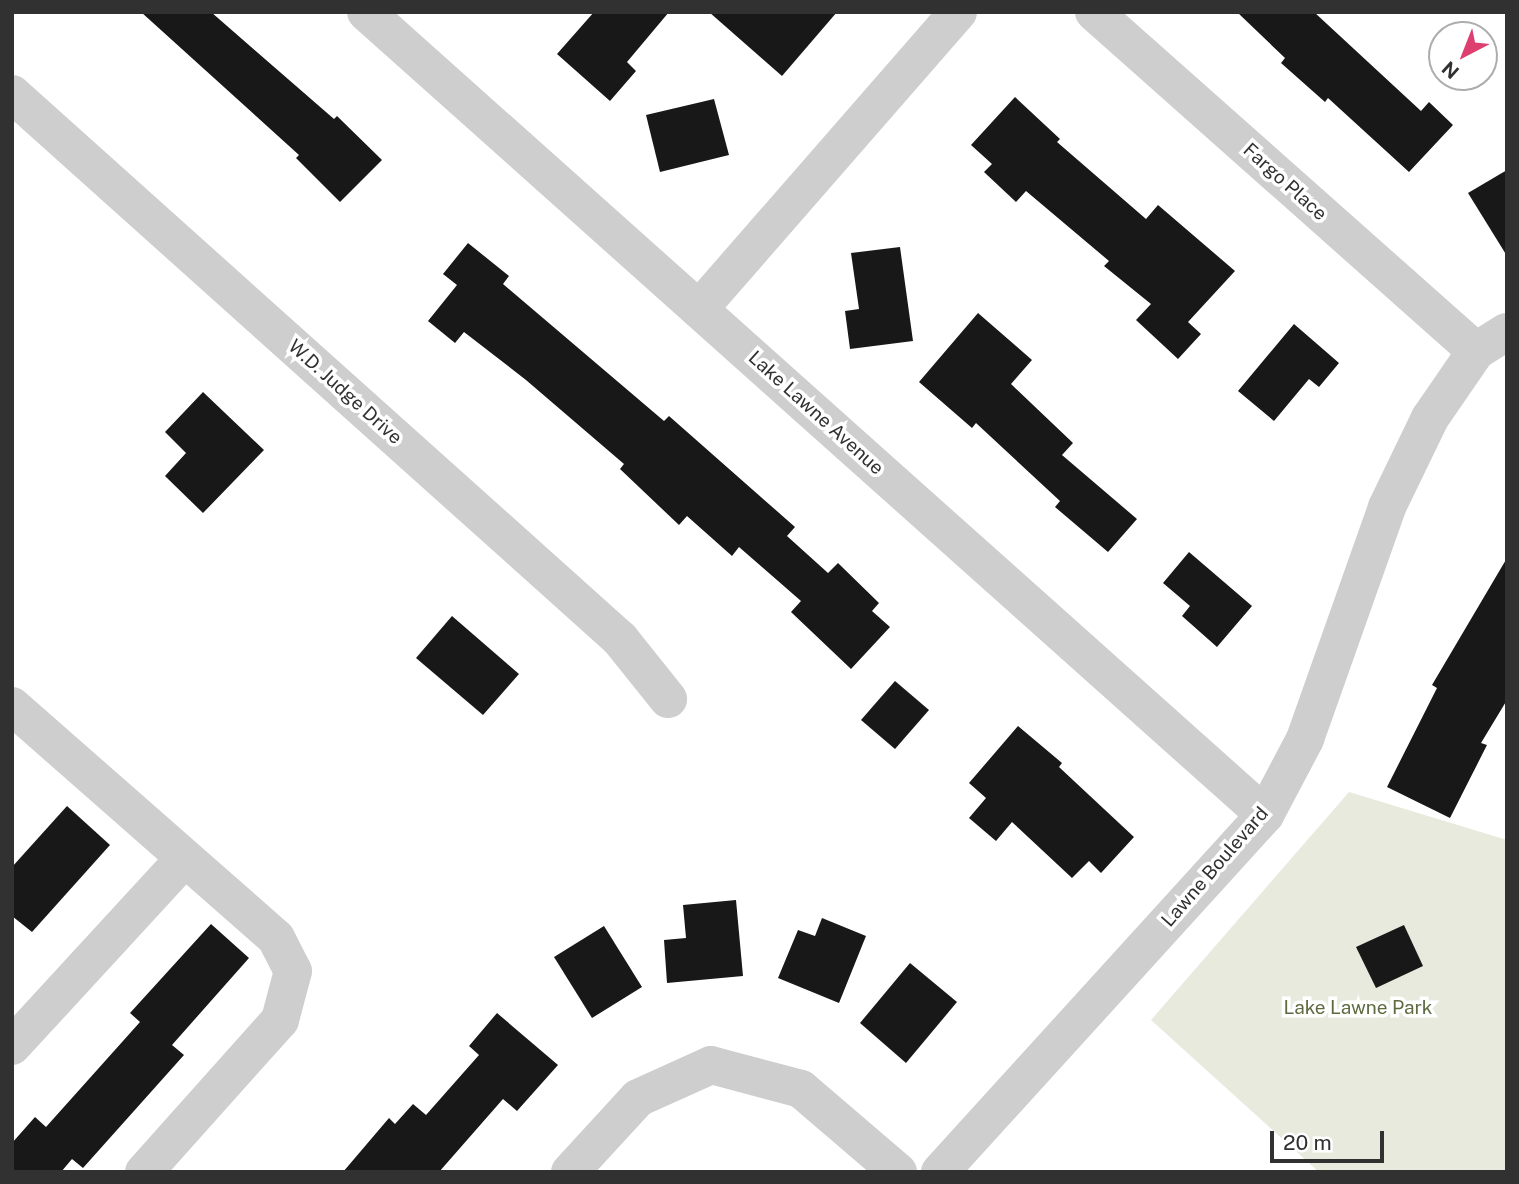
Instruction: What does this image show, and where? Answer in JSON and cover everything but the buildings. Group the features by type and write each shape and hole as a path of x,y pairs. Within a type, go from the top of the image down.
{"street":[{"name":"Lake Lawne Avenue","path":"366,12 1265,814"},
{"path":"699,309 957,12"},
{"name":"Fargo Place","path":"1094,12 1492,341"},
{"name":"W.D. Judge Drive","path":"12,94 620,639 668,699"},
{"name":"Lawne Boulevard","path":"940,1172 1265,814 1305,739 1387,507 1430,418 1492,341"},
{"path":"12,706 276,938 293,971 280,1020 144,1172"},
{"path":"12,1046 185,858"},
{"path":"570,1172 638,1098 711,1065 801,1089 898,1172"}],"green space":[{"name":"Lake Lawne Park","path":"1349,792 1507,840 1507,1172 1319,1172 1151,1020"}]}
